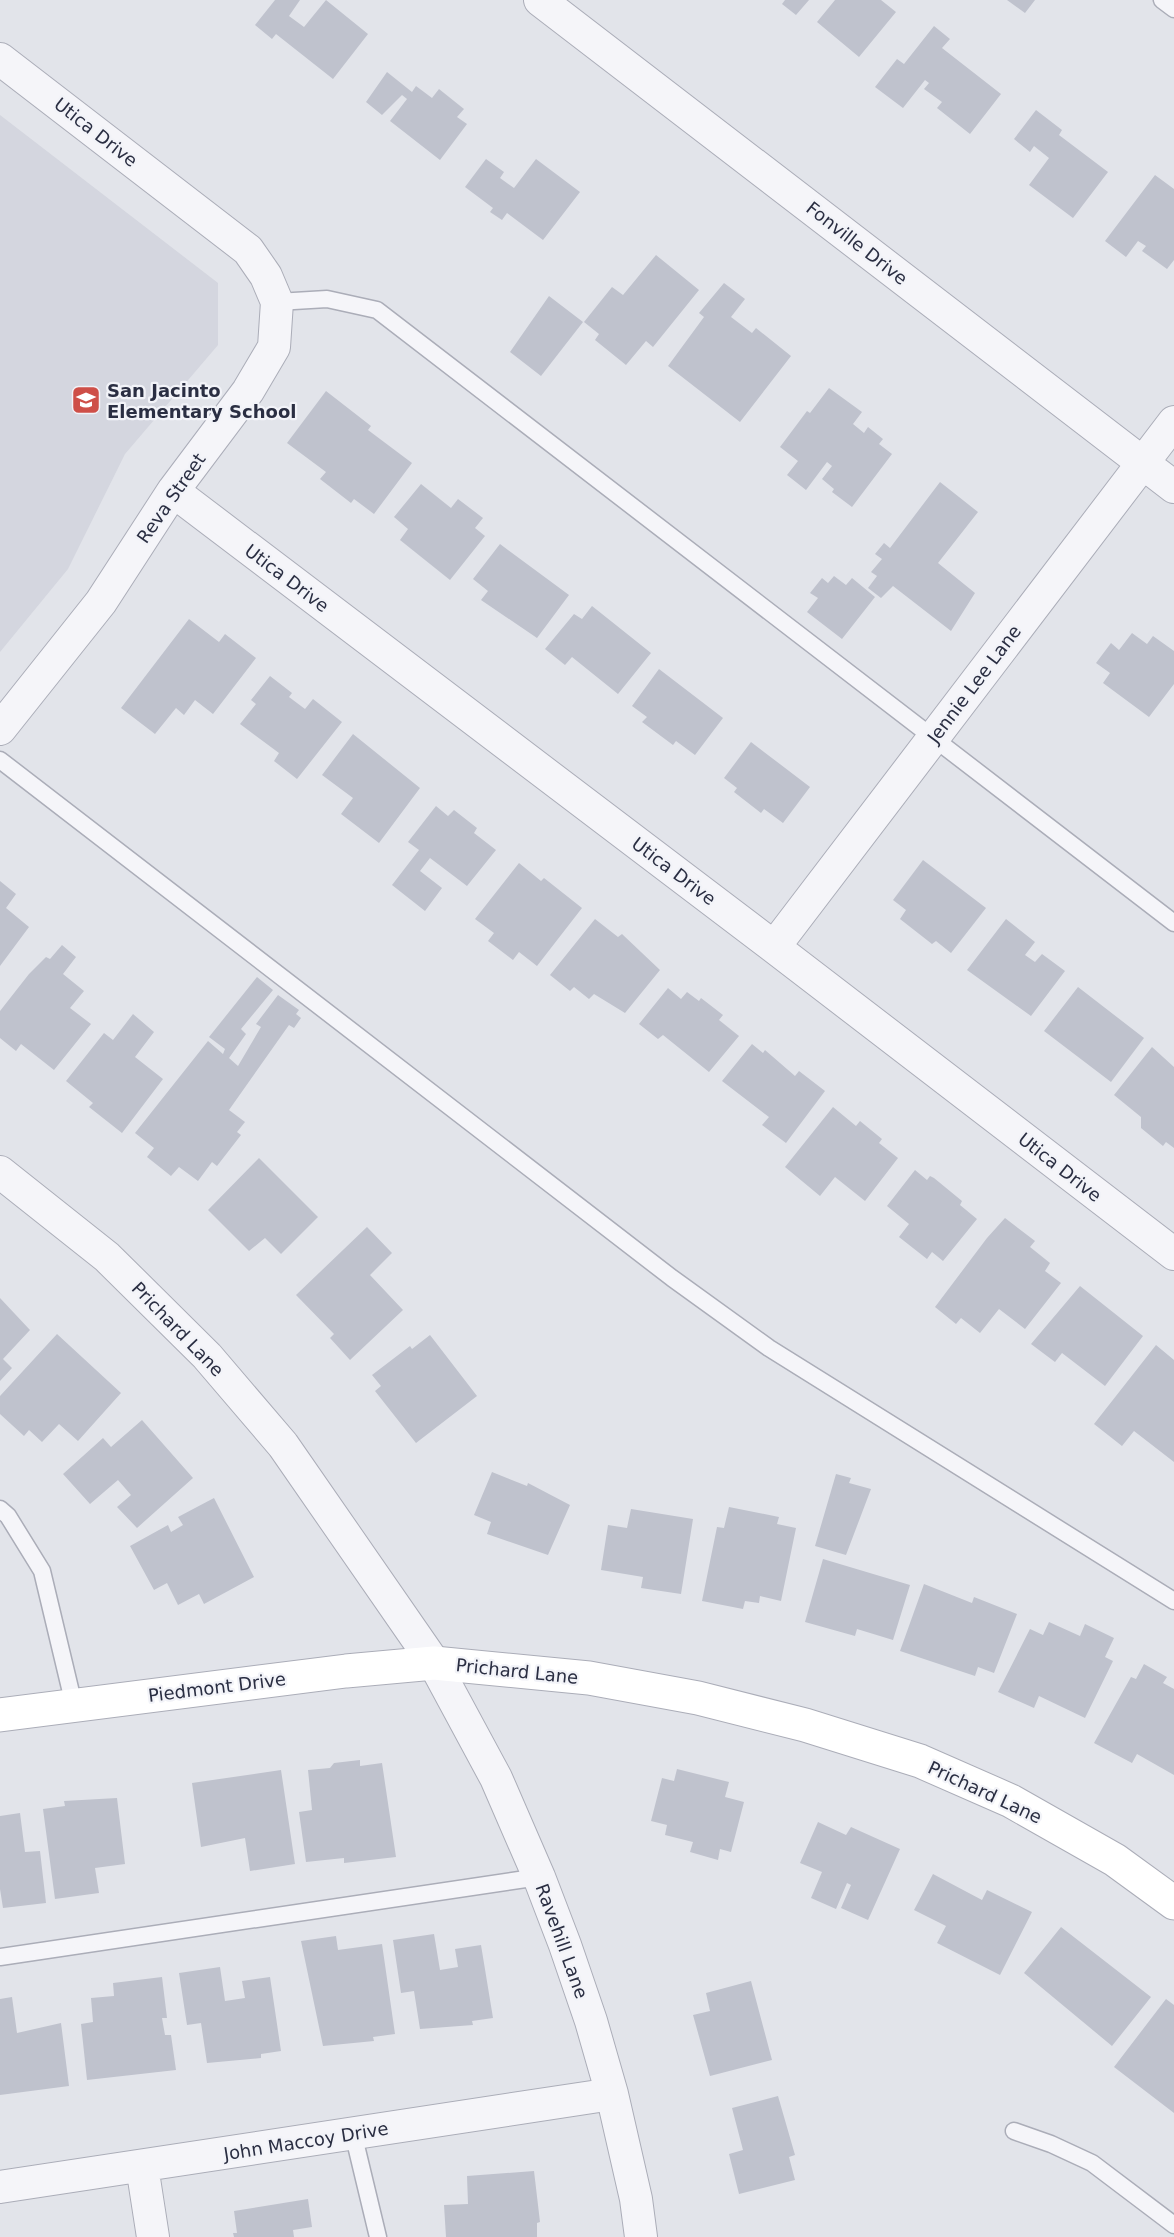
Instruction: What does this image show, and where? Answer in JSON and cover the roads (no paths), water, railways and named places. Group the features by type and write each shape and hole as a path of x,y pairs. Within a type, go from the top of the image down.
{"street":[{"name":"Fonville Drive","path":"540,0 1174,487"},
{"name":"Utica Drive","path":"0,59 248,250"},
{"name":"Reva Street","path":"0,729 101,602 173,491 248,391 274,347 277,302 266,276 248,250"},
{"name":"Jennie Lee Lane","path":"774,946 1174,422"},
{"name":"Utica Drive","path":"173,491 774,946 1174,1254"},
{"name":"Prichard Lane","path":"0,1172 107,1257 207,1356 283,1445 434,1663 589,1678 698,1698 805,1725 910,1758 1011,1801 1114,1860 1174,1904"},
{"name":"Piedmont Drive","path":"0,1715 434,1663"},
{"name":"Ravehill Lane","path":"434,1663 496,1778 539,1877 587,2010 612,2094 636,2199 641,2237"},
{"name":"John Maccoy Drive","path":"0,2187 612,2094"},
{"path":"142,2166 153,2237"}],"lane":[{"path":"1161,0 1174,9"},
{"path":"277,302 327,298 377,310 1174,923"},
{"path":"0,760 672,1278 769,1348 1174,1601"},
{"path":"0,1509 8,1516 42,1571 74,1705"},
{"path":"0,1957 539,1877"},
{"path":"1014,2131 1051,2144 1092,2163 1174,2225"},
{"path":"353,2133 378,2237"}],"place":[{"name":"San Jacinto Elementary School","path":"86,400"}]}
